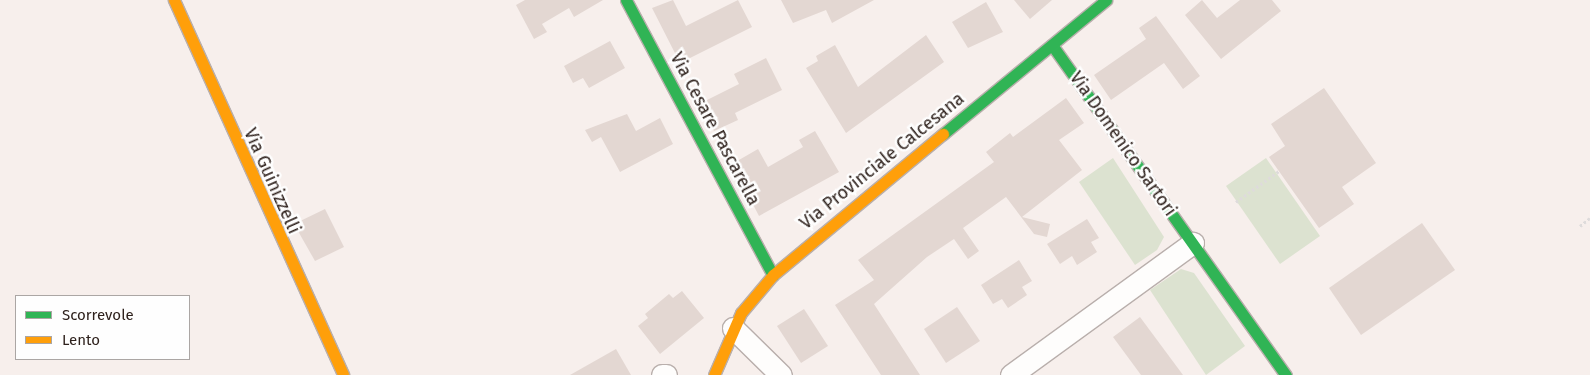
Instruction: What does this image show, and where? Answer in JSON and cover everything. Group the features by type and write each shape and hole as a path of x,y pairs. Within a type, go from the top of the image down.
{"street":[{"name":"Via Guinizzelli","path":"174,0 343,375"},
{"name":"Via Cesare Pascarella","path":"626,0 773,275"},
{"name":"Via Provinciale Calcesana","path":"714,375 733,328 773,275 1106,0"},
{"name":"Via Domenico Sartori","path":"1052,45 1286,375"},
{"path":"1011,375 1193,243"},
{"path":"733,328 781,375"}],"path":[{"path":"1236,202 1279,171"},
{"path":"1580,226 1590,218"}],"green space":[{"path":"1113,158 1164,237 1157,250 1135,265 1079,182"},
{"path":"1266,158 1320,236 1280,264 1226,186"},
{"path":"1181,269 1194,273 1245,346 1206,375 1150,290"}],"building":[{"path":"525,0 603,0 574,17 569,8 542,24 547,32 534,39 516,5"},
{"path":"673,0 686,26 738,0 752,27 680,63 652,8"},
{"path":"781,0 874,0 832,23 826,10 793,23"},
{"path":"1014,0 1052,0 1030,19"},
{"path":"1202,0 1217,18 1240,0 1272,0 1281,11 1221,59 1185,15"},
{"path":"986,2 1003,32 968,48 952,22"},
{"path":"1156,16 1200,76 1183,89 1164,63 1111,100 1094,75 1146,39 1139,28"},
{"path":"926,35 944,62 846,133 806,68 818,61 816,56 835,45 858,87"},
{"path":"610,41 625,68 589,88 583,78 573,83 564,66"},
{"path":"766,58 782,90 735,113 738,120 714,131 699,104 739,84 734,74"},
{"path":"1324,88 1376,163 1342,187 1354,204 1319,228 1269,157 1285,146 1271,124"},
{"path":"1066,98 1084,123 1059,140 1082,170 1022,217 1050,224 1047,237 1034,234 1006,197 963,228 979,251 968,259 954,239 927,257 874,304 920,375 881,375 835,305 874,280 858,260 994,162 986,152 1010,133 1013,137"},
{"path":"627,114 636,131 660,118 673,144 620,172 601,137 592,142 585,130"},
{"path":"815,131 839,172 759,216 732,164 758,149 768,167 803,147 799,140"},
{"path":"325,209 344,247 315,261 294,224"},
{"path":"1087,219 1099,238 1091,242 1097,252 1077,265 1072,256 1060,264 1047,244"},
{"path":"1422,223 1455,270 1361,335 1329,288"},
{"path":"1019,260 1032,281 1022,287 1027,295 1008,308 1002,299 993,304 981,285"},
{"path":"682,291 704,318 660,354 638,326 648,318 645,314 669,294 673,298"},
{"path":"957,307 980,341 946,363 924,329"},
{"path":"804,309 828,346 801,363 777,326"},
{"path":"1140,317 1183,375 1141,375 1113,337"},
{"path":"616,349 631,375 570,375"}],"traffic: fast":[{"path":"626,0 773,275"},
{"path":"943,134 1106,0"},
{"path":"1052,45 1286,375"}],"traffic: slow":[{"path":"174,0 343,375"},
{"path":"714,375 741,313 773,275 943,134"}]}
